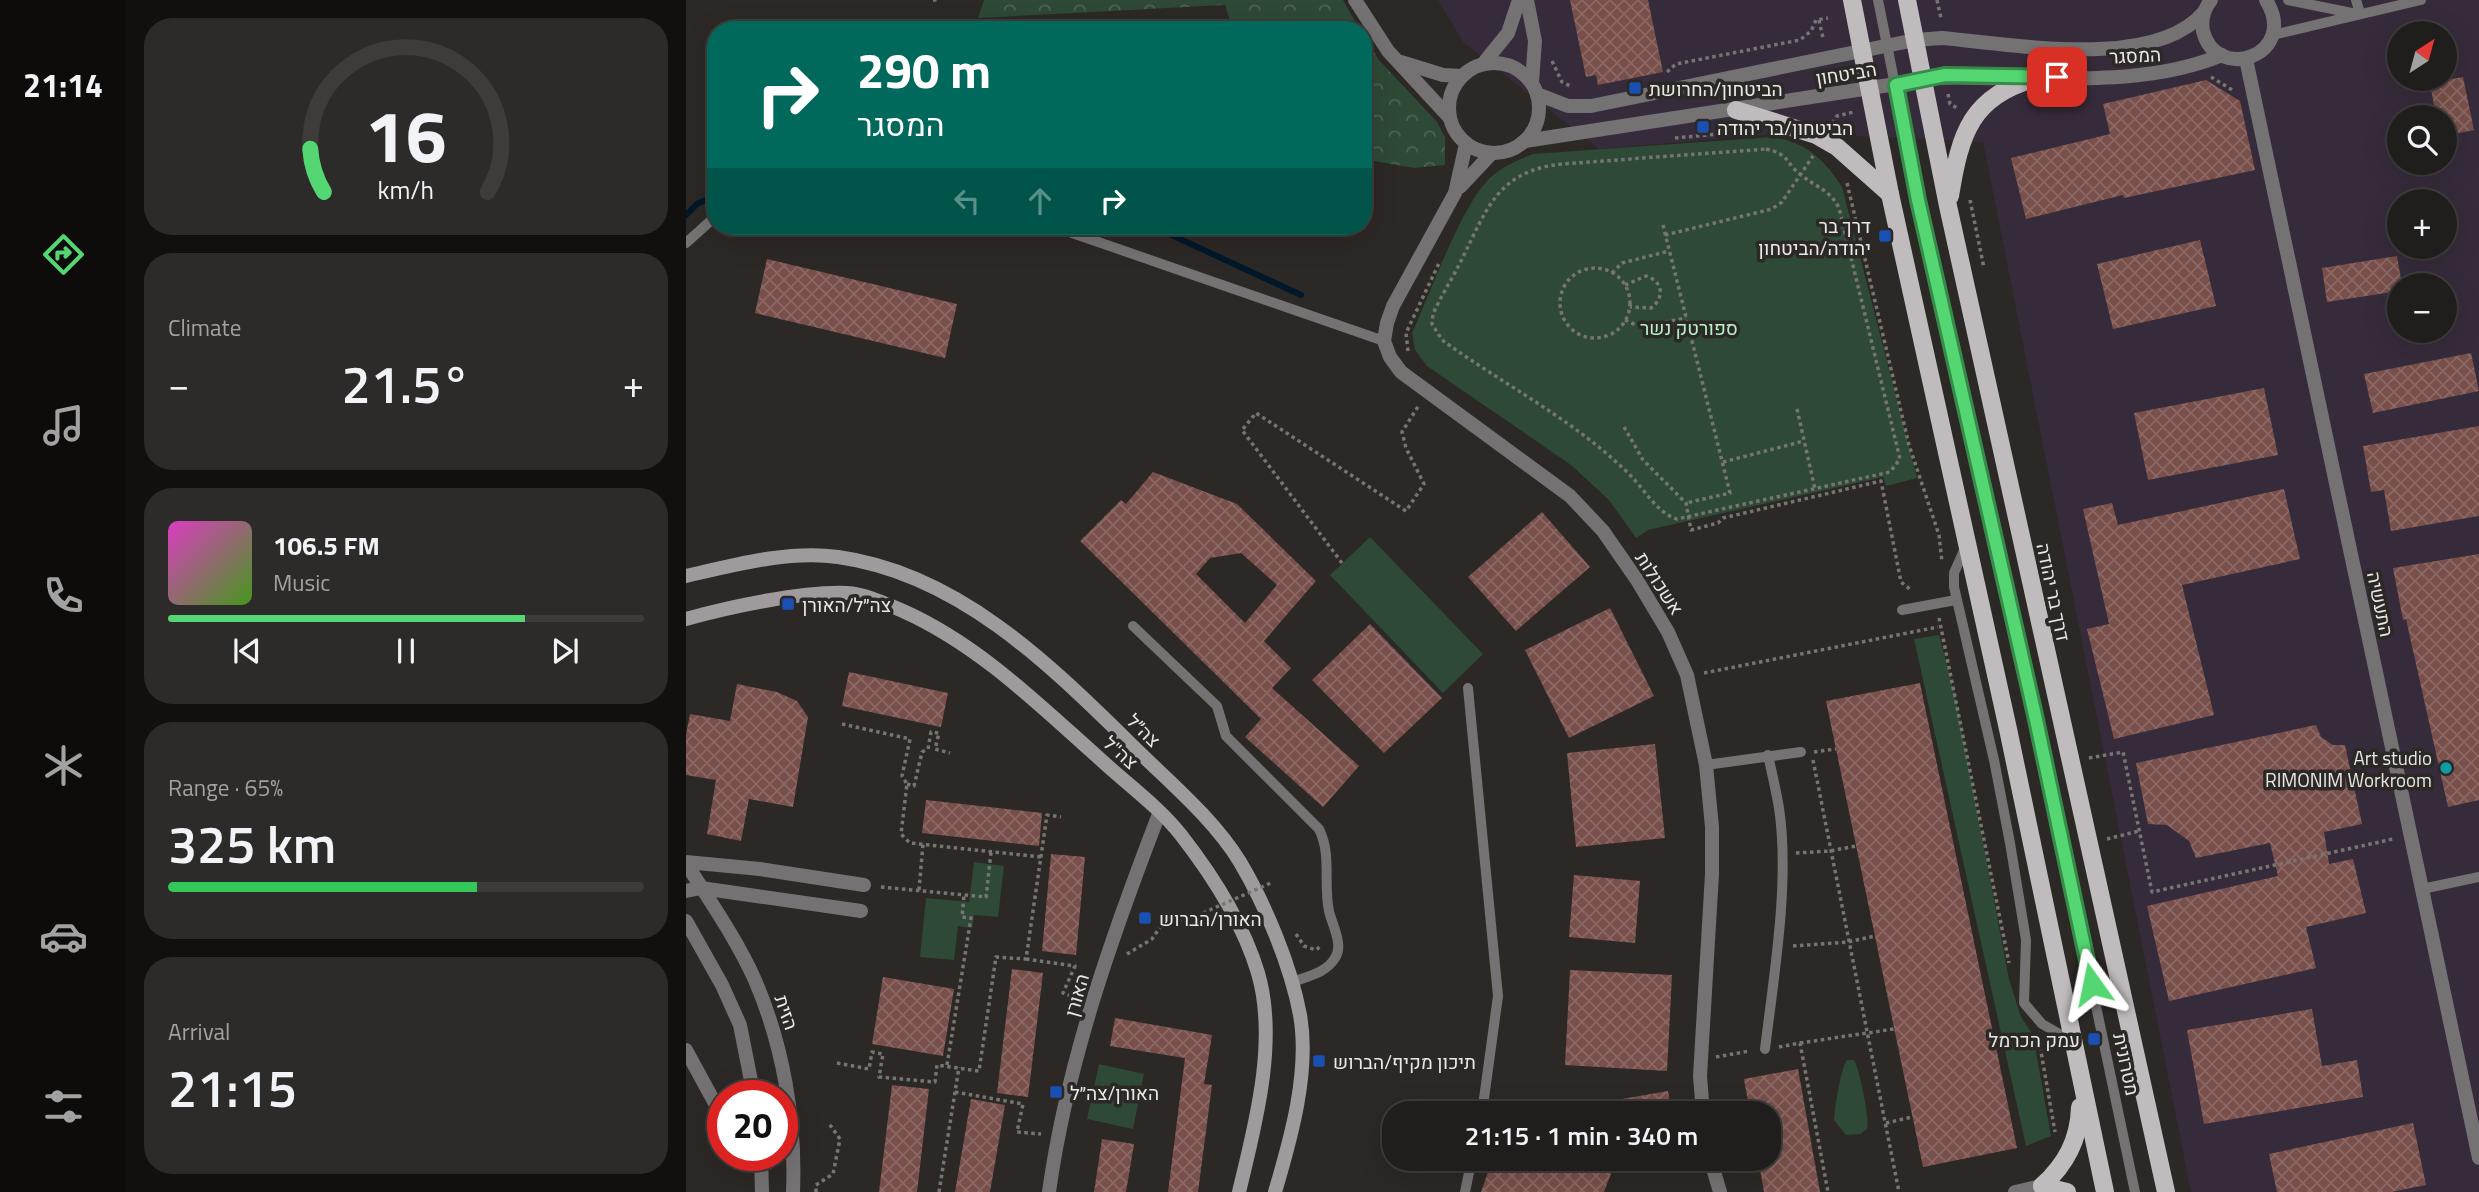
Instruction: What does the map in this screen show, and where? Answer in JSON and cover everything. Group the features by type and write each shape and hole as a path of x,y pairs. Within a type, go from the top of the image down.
{"main road":[{"path":"1852,0 1890,194 2008,729 2105,1192"},
{"name":"דרך בר יהודה","path":"1907,0 1948,206 2166,1192"},
{"path":"1948,206 1958,149 1973,118 1999,92 2014,84 2037,78"},
{"path":"1736,110 1816,135 1837,147 1890,194"},
{"name":"צה״ל","path":"686,576 782,558 837,557 902,574 1007,631 1064,679 1171,783 1219,836 1245,872 1293,982 1301,1017 1301,1074 1275,1192"},
{"name":"צה\"ל","path":"686,619 798,598 848,593 885,603 939,628 1005,674 1180,834 1225,897 1259,975 1264,1014 1264,1074 1259,1108 1239,1192"},
{"path":"2042,1186 2058,1170 2072,1149 2079,1116 2080,1081"},
{"path":"2042,1186 2067,1192"}],"street":[{"path":"1355,0 1367,21"},
{"path":"1450,118 1451,95 1462,76 1483,64 1507,33 1519,0"},
{"path":"1372,29 1450,118 1456,132 1466,144 1492,153 1504,152 1525,141 1538,120 1535,41 1527,0"},
{"path":"2246,59 2258,54 2273,35 2275,23 2266,0"},
{"name":"המסגר","path":"1915,40 1942,38 2118,50 2149,44 2186,29 2207,6"},
{"name":"המסגר","path":"2207,6 2202,28 2206,39 2222,55"},
{"name":"הביטחון","path":"1535,88 1569,106 1591,106 1915,40"},
{"name":"המסגר","path":"1922,80 1945,75 2037,78 2162,74 2222,55 2246,59"},
{"name":"התעשיה","path":"2246,59 2479,1158"},
{"path":"1399,62 1443,75 1462,76"},
{"path":"1483,64 1505,64 1525,74 1535,88"},
{"name":"הביטחון","path":"1525,141 1922,80"},
{"path":"1455,193 1466,144"},
{"path":"1384,341 1393,306 1455,193 1492,153"},
{"name":"אשכולות","path":"1384,341 1390,357 1401,372 1570,496 1603,531 1668,632 1687,675 1706,765 1712,874 1701,1059 1703,1101"},
{"name":"האורן","path":"1049,1192 1057,1135 1116,926 1159,814"},
{"path":"686,862 760,869 864,886"},
{"name":"הזית","path":"686,862 753,975 774,1026 787,1095 794,1167 793,1192"},
{"path":"686,891 701,888 861,911"},
{"path":"686,921 722,985 740,1025 751,1080"},
{"path":"686,1050 707,1089"},
{"path":"761,1171 762,1192"},
{"path":"1714,1171 1720,1192"},
{"path":"2015,1192 2042,1186"}],"lane":[{"name":"מטרונית","path":"1878,0 1921,214 2035,715 2135,1192"},
{"path":"2288,0 2360,13"},
{"path":"2356,0 2360,13"},
{"path":"2273,35 2421,0"},
{"path":"686,243 707,224"},
{"path":"1078,235 1384,341"},
{"path":"1966,546 1954,573 1956,600 1987,726 2012,855 2026,940 2024,1003 2042,1024 2072,1041"},
{"path":"1902,610 1956,600"},
{"path":"1133,626 1217,706 1226,736 1319,829 1326,843 1329,909 1337,937 1337,956 1326,969 1293,982"},
{"path":"1468,688 1498,996 1484,1101"},
{"path":"1706,765 1801,752"},
{"path":"1765,1049 1777,947 1781,853 1779,809 1768,755"},
{"path":"2422,889 2479,877"},
{"path":"1465,1192 1469,1171"}],"path":[{"path":"933,0 940,0"},
{"path":"1937,0 1941,18"},
{"path":"1664,75 1676,64 1800,40 1819,20 1828,18"},
{"path":"1819,20 1823,37"},
{"path":"1535,41 1551,55 1562,82 1573,88"},
{"path":"2201,74 2221,81 2239,96"},
{"path":"1828,130 1837,116 1854,112"},
{"path":"1668,138 1752,131"},
{"path":"1665,235 1772,209 1782,202 1817,148"},
{"path":"1766,149 1790,160 1801,175 1829,192 1839,208 1900,459 1890,472 1689,519 1669,517 1629,474 1593,444 1443,341 1432,324 1433,314 1494,197 1521,173 1550,165 1766,149"},
{"path":"1844,176 1851,190 1909,445 1939,535 1942,571"},
{"path":"1970,197 1985,275"},
{"path":"1663,225 1730,493 1686,503"},
{"path":"1612,273 1622,263 1670,251"},
{"path":"1413,359 1408,352 1406,333 1440,260"},
{"path":"1596,268 1612,273 1625,285 1630,307 1625,320 1611,334 1588,337 1568,326 1562,316 1561,293 1574,274 1596,268"},
{"path":"1625,285 1646,276 1656,281 1661,290 1659,301 1651,308 1630,307"},
{"path":"1625,320 1640,327 1686,318"},
{"path":"1342,563 1242,430 1256,413 1406,511 1424,484 1406,449 1402,432 1428,392"},
{"path":"1797,409 1816,489"},
{"path":"1625,427 1643,460 1686,503 1691,530 1718,523 1723,518 1881,481 1901,582 1909,591 1916,591"},
{"path":"1723,462 1804,441"},
{"path":"1940,603 1938,627 1963,729 2011,974"},
{"path":"1699,663 1703,673 1938,627"},
{"path":"842,724 910,739 902,776 907,784 901,834 910,844 1041,858"},
{"path":"907,784 914,786 922,752 928,749 931,732 939,733 936,750 950,753"},
{"path":"2086,744 2090,758"},
{"path":"1836,749 1812,752 1899,1192"},
{"path":"2070,761 2123,752 2152,892 2410,835"},
{"path":"1026,959 1047,815 1061,817"},
{"path":"2104,826 2109,852"},
{"path":"2088,844 2139,831"},
{"path":"919,890 923,844"},
{"path":"1781,853 1830,851 1856,846"},
{"path":"864,886 986,897 991,852"},
{"path":"1104,968 1152,939 1161,926 1203,913 1274,884"},
{"path":"947,1065 971,918 962,917 964,895"},
{"path":"1292,930 1304,946 1317,950 1321,947 1322,939"},
{"path":"1777,947 1848,942 1875,936"},
{"path":"837,1063 869,1069 872,1052 883,1054 879,1077 935,1082 937,1066 947,1065 979,1071 996,957 1075,966 1063,993 1094,1004"},
{"path":"1701,1059 1894,1029"},
{"path":"2037,1029 2057,1143"},
{"path":"1800,1043 1828,1192"},
{"path":"939,1192 959,1067"},
{"path":"955,1092 1023,1104 1017,1132 1057,1135"},
{"path":"1886,1123 1912,1117"},
{"path":"816,1192 817,1185 833,1174 840,1139 828,1122"}],"shaded area":[{"path":"1438,0 2479,0 2479,1192 2191,1192 1983,142 1789,133 1599,149 1463,42"}],"green space":[{"path":"984,0 1343,0 1355,21 1230,21 1225,5 978,18"},
{"path":"1372,49 1379,60 1437,122 1445,137 1445,165 1414,168 1372,161"},
{"name":"ספורטק נשר","path":"1772,137 1795,143 1813,153 1842,187 1917,478 1886,486 1883,477 1648,530 1636,538 1609,500 1571,465 1427,366 1415,350 1412,333 1465,213 1486,182 1508,165 1533,154"},
{"path":"1370,537 1483,654 1443,693 1330,575"},
{"path":"1939,635 1955,695 2009,979 2021,1017 2033,1035 2051,1136 2026,1146 1914,639"},
{"path":"974,862 1004,866 998,917 974,915 972,928 958,926 954,960 920,957 926,898 969,902"},
{"path":"1847,1060 1854,1060 1864,1094 1868,1124 1861,1134 1846,1135 1834,1120 1840,1079"},
{"path":"1099,1064 1144,1074 1133,1129 1087,1119"}],"building":[{"path":"1570,0 1648,0 1663,72 1598,85 1596,75 1586,77"},
{"path":"2463,77 2474,130 2457,134 2457,105 2434,105 2431,91 2457,91 2457,78"},
{"path":"2206,80 2240,101 2255,170 2124,198 2123,195 2026,219 2011,158 2110,134 2103,104"},
{"path":"2200,240 2216,306 2113,329 2097,264"},
{"path":"2387,258 2398,259 2400,273 2387,273 2387,293 2327,302 2322,268"},
{"path":"767,259 957,304 945,358 755,313"},
{"path":"2471,353 2479,391 2373,413 2364,374"},
{"path":"2264,388 2278,455 2148,480 2134,413"},
{"path":"2479,426 2479,516 2391,531 2384,490 2371,492 2363,446"},
{"path":"1153,472 1237,504 1316,581 1264,641 1291,668 1272,688 1359,766 1323,807 1245,737 1261,719 1080,541 1121,500 1126,504","holes":["1241,553 1277,585 1245,623 1196,574 1210,558"]},
{"path":"2284,489 2300,559 2182,585 2214,715 2114,739 2087,629 2109,624 2083,509 2112,503 2118,525"},
{"path":"1542,512 1590,567 1516,631 1468,577"},
{"path":"2479,554 2479,800 2448,807 2393,568"},
{"path":"1610,608 1654,696 1569,738 1525,650"},
{"path":"1370,624 1442,698 1384,753 1312,680"},
{"path":"849,672 948,693 941,727 842,706"},
{"path":"1920,683 2017,1148 1923,1167 1826,701"},
{"path":"737,684 777,692 797,701 808,717 793,807 749,799 741,841 707,834 716,780 686,775 686,735 690,714 730,721"},
{"path":"2316,725 2321,737 2333,745 2345,745 2362,824 2324,832 2329,864 2353,859 2366,913 2306,927 2316,968 2169,1001 2147,906 2278,876 2270,843 2196,858 2189,841 2167,825 2148,824 2136,763"},
{"path":"1655,744 1665,838 1576,847 1567,753"},
{"path":"926,800 1042,813 1039,846 922,833"},
{"path":"1051,854 1085,857 1076,955 1042,951"},
{"path":"1574,875 1640,881 1635,943 1569,937"},
{"path":"1012,969 1043,973 1028,1097 997,1093"},
{"path":"1570,970 1672,975 1667,1071 1565,1065"},
{"path":"883,977 954,989 943,1056 872,1044"},
{"path":"2312,1009 2322,1066 2357,1060 2363,1097 2204,1124 2187,1030"},
{"path":"1115,1018 1212,1035 1204,1084 1212,1085 1198,1192 1168,1192 1185,1058 1110,1046"},
{"path":"1798,1069 1820,1192 1764,1192 1760,1171 1781,1171 1781,1101 1748,1101 1744,1079"},
{"path":"892,1085 929,1089 917,1192 879,1192"},
{"path":"1668,1091 1670,1101 1610,1101"},
{"path":"971,1099 1005,1105 990,1192 955,1192"},
{"path":"2413,1123 2426,1185 2391,1192 2277,1192 2269,1154"},
{"path":"1102,1139 1134,1144 1126,1192 1094,1192"},
{"path":"1488,1171 1612,1171 1604,1192 1481,1192"}],"waterway":[{"path":"686,215 697,204 707,199"},
{"path":"1171,235 1301,295"}],"place":[{"name":"הביטחון/החרושת","path":"1635,88"},
{"name":"הביטחון/בר יהודה","path":"1703,127"},
{"name":"דרך בר יהודה/הביטחון","path":"1885,236"},
{"name":"צה״ל/האורן","path":"788,604"},
{"name":"Art studio RIMONIM Workroom","path":"2446,768"},
{"name":"האורן/הברוש","path":"1145,918"},
{"name":"עמק הכרמל","path":"2094,1039"},
{"name":"תיכון מקיף/הברוש","path":"1319,1061"},
{"name":"האורן/צה״ל","path":"1056,1092"}],"route":[{"path":"2057,77 1993,78 1945,75 1896,85 1918,200 2035,715 2092,984"}]}
